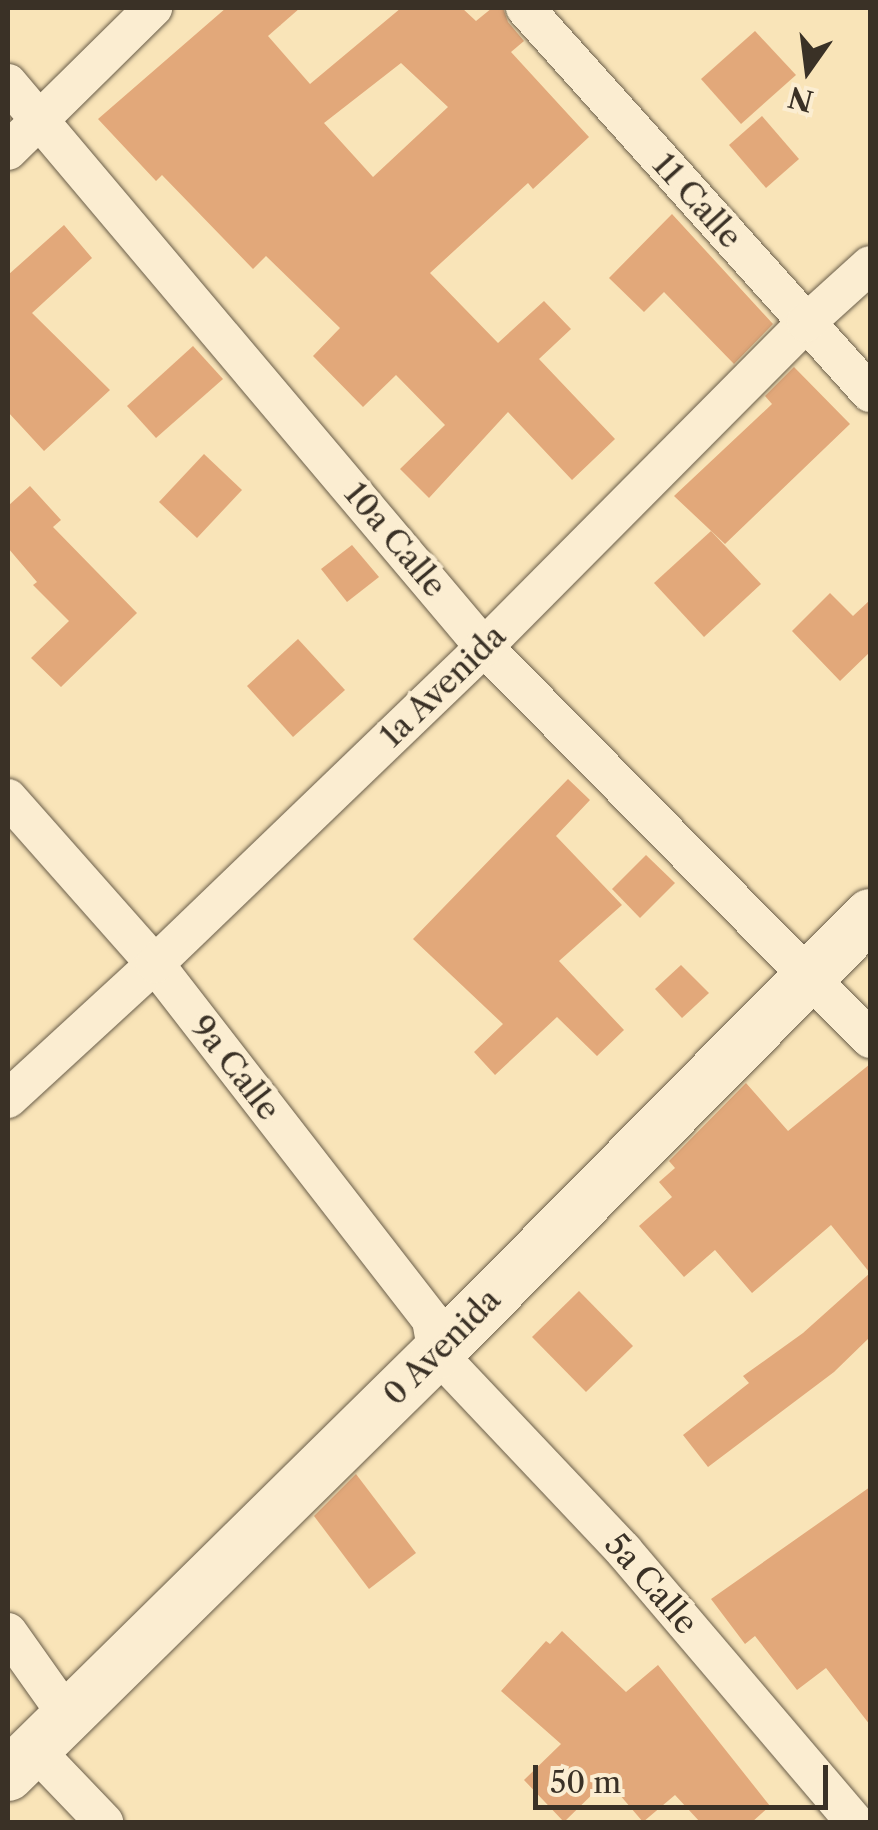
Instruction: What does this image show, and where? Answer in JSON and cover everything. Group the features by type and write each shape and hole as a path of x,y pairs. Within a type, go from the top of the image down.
{"street":[{"path":"8,150 152,8"},
{"name":"11 Calle","path":"526,8 870,393"},
{"name":"10a Calle","path":"8,83 484,647 870,1039"},
{"name":"1a Avenida","path":"8,1098 155,964 484,647 806,324 870,265"},
{"name":"9a Calle","path":"8,798 155,964 431,1320 437,1353"},
{"name":"0 Avenida","path":"36,1746 437,1353 870,915"},
{"name":"5a Calle","path":"437,1353 624,1551 854,1822"},
{"path":"8,1632 36,1746 104,1822"}],"building":[{"path":"226,8 300,8 268,36 310,84 401,8 462,8 476,21 492,8 503,8 508,22 524,41 511,52 589,137 533,189 528,183 430,273 498,343 544,301 571,329 539,359 615,439 572,480 508,412 429,498 400,469 445,425 396,375 363,407 313,356 340,328 266,256 253,269 162,175 156,181 98,119","holes":["401,63 448,107 373,177 324,123"]},
{"path":"755,31 796,75 741,124 701,79"},
{"path":"762,116 799,159 766,188 729,145"},
{"path":"672,214 773,324 734,364 664,292 644,312 609,278"},
{"path":"64,225 92,258 32,313 110,390 44,451 8,412 8,275"},
{"path":"193,346 223,379 156,438 127,406"},
{"path":"794,367 850,424 725,544 674,496 772,404 765,396"},
{"path":"204,454 242,490 197,538 159,502"},
{"path":"30,486 61,520 53,527 137,613 61,687 31,658 69,621 33,585 37,582 8,548 8,506"},
{"path":"711,531 761,584 704,637 654,583"},
{"path":"352,545 379,577 347,602 321,569"},
{"path":"830,593 853,616 870,600 870,652 840,681 792,631"},
{"path":"298,639 345,690 293,737 247,686"},
{"path":"568,779 590,800 556,836 622,905 559,961 624,1030 597,1056 557,1017 495,1075 474,1052 503,1024 413,939"},
{"path":"646,855 675,883 640,918 612,889"},
{"path":"681,965 709,993 682,1018 655,989"},
{"path":"870,1064 870,1273 831,1225 752,1293 715,1250 684,1277 639,1226 672,1197 659,1182 675,1168 669,1161 746,1083 788,1131"},
{"path":"870,1273 870,1337 834,1372 708,1467 683,1435 749,1383 743,1376 803,1333"},
{"path":"579,1291 633,1346 586,1392 532,1337"},
{"path":"356,1474 416,1553 369,1589 314,1516"},
{"path":"870,1487 870,1725 826,1668 797,1690 755,1636 745,1644 711,1599"},
{"path":"562,1631 626,1692 658,1665 770,1806 752,1822 700,1822 675,1795 643,1822 607,1780 564,1822 524,1780 561,1744 501,1691 546,1641 550,1644"}]}
